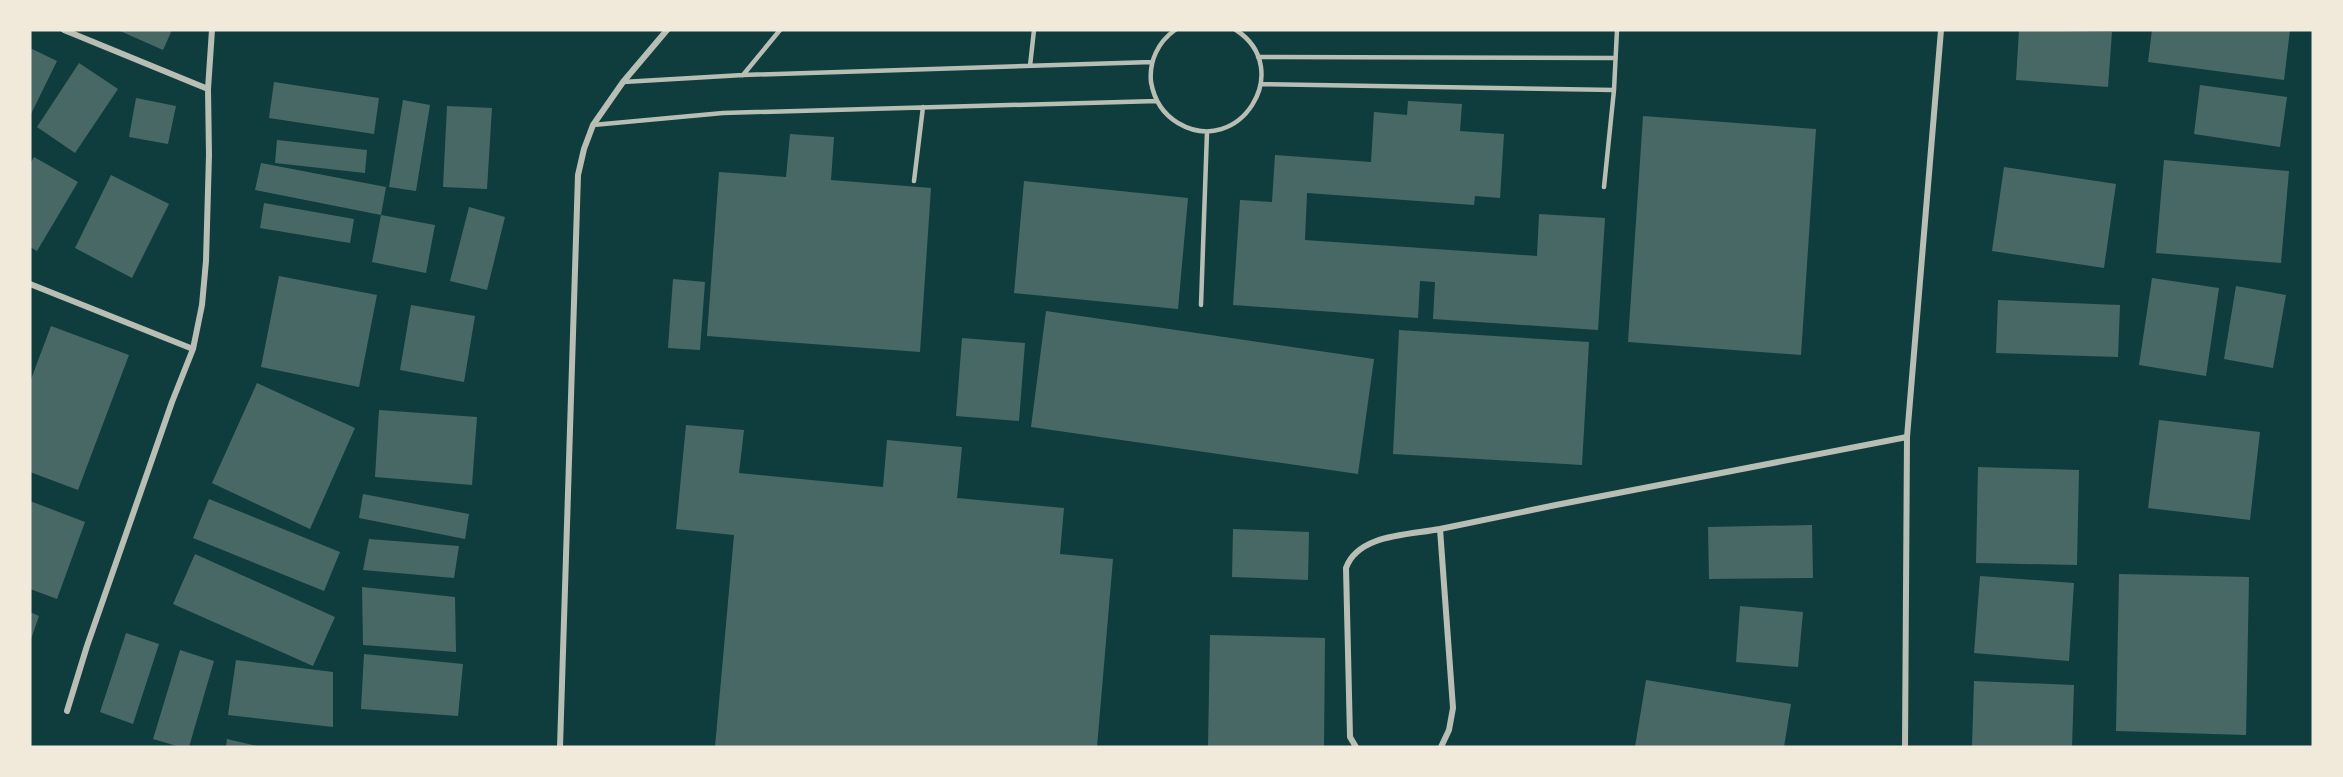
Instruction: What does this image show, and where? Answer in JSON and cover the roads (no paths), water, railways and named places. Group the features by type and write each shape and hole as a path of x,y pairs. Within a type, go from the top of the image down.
{"street":[{"path":"64,30 208,89"},
{"path":"67,711 87,646 172,402 193,349 202,305 206,261 208,89 212,30"},
{"path":"560,747 578,175 584,149 594,125 624,82 668,30"},
{"path":"1905,747 1908,437 1941,30"},
{"path":"30,284 193,349"},
{"path":"1356,747 1350,737 1346,568 1354,553 1368,543 1556,504 1908,437"},
{"path":"1440,529 1453,708 1449,730 1441,747"}],"lane":[{"path":"742,75 780,30"},
{"path":"1030,66 1034,30"},
{"path":"1175,30 1163,40 1152,62 1150,75 1157,101 1172,120 1183,126 1207,132 1232,125 1243,118 1251,108 1261,84 1262,71 1258,57 1248,40 1236,30"},
{"path":"1604,187 1614,90 1617,30"},
{"path":"1258,57 1615,58"},
{"path":"624,82 742,75 1152,62"},
{"path":"1261,84 1614,90"},
{"path":"594,125 723,113 1157,101"},
{"path":"914,181 923,107"},
{"path":"1201,305 1207,132"}]}
